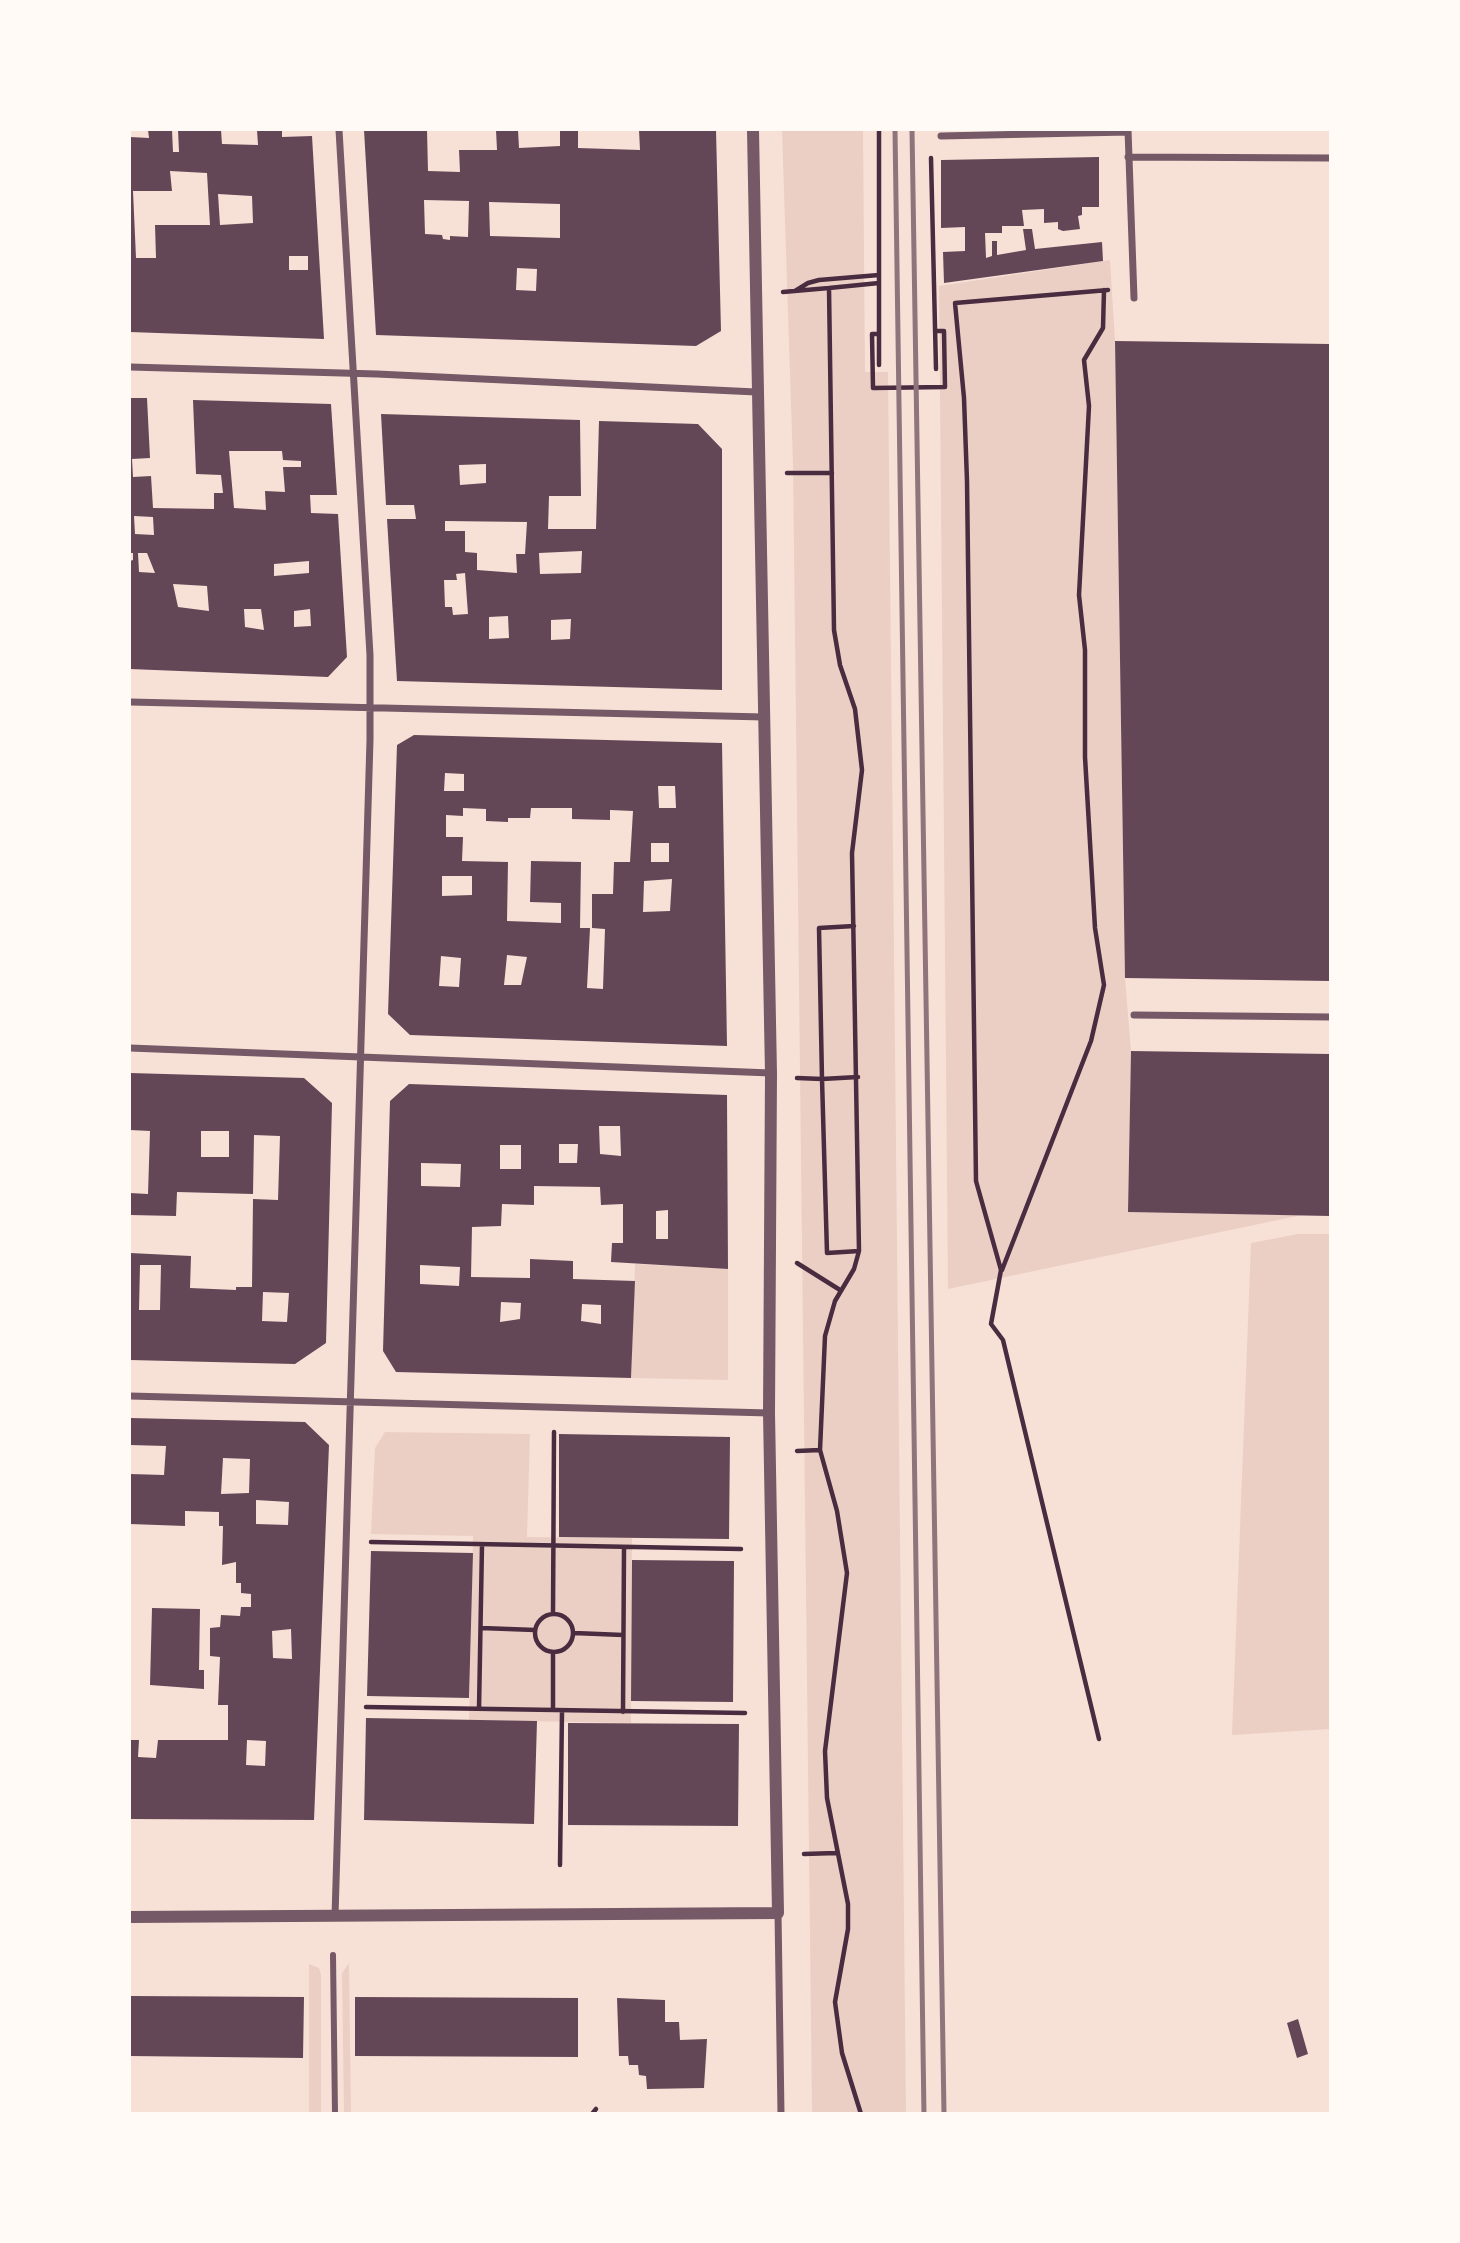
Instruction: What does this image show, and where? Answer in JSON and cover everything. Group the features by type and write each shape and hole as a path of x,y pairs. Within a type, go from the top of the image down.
{"street":[{"path":"335,1916 370,708 370,655 339,130"},
{"path":"753,130 771,1073 769,1413 780,2113"},
{"path":"941,136 1128,131 1134,298"},
{"path":"1128,157 1331,158"},
{"path":"130,367 354,373 756,391"},
{"path":"130,702 764,717"},
{"path":"1134,1015 1331,1017"},
{"path":"130,1048 771,1073"},
{"path":"130,1396 769,1413"},
{"path":"130,1917 778,1913"},
{"path":"333,1955 335,2113"}],"path":[{"path":"878,130 879,365"},
{"path":"931,156 936,369"},
{"path":"794,291 808,283 879,275"},
{"path":"783,292 879,284"},
{"path":"829,288 834,630 840,665 855,709 862,770 852,853 859,1251 855,1269 840,1290 825,1336 820,1450 837,1511 847,1573 825,1751 827,1798 848,1904 848,1929 835,2002 842,2053 861,2113"},
{"path":"1001,1270 976,1181 967,481 964,398 955,303 1106,290 1103,328 1084,360 1089,406 1079,595 1085,650 1085,744 1095,915 1104,985 1091,1041 1001,1270 991,1324 1003,1340 1099,1739"},
{"path":"879,334 872,334 873,388 945,387 944,331 935,331"},
{"path":"787,473 832,472"},
{"path":"855,926 819,928 827,1253 859,1251"},
{"path":"793,1078 858,1077"},
{"path":"796,1262 840,1290"},
{"path":"553,1614 554,1428"},
{"path":"797,1451 820,1450"},
{"path":"368,1542 741,1549"},
{"path":"480,1709 482,1545"},
{"path":"623,1712 624,1548"},
{"path":"553,1614 565,1617 574,1633 565,1650 553,1652 537,1642 535,1630 541,1619 553,1614"},
{"path":"481,1628 535,1630"},
{"path":"574,1633 624,1635"},
{"path":"553,1652 553,1710"},
{"path":"361,1707 745,1713"},
{"path":"560,1865 562,1710"},
{"path":"803,1854 836,1853"}],"shaded area":[{"path":"782,130 863,130 865,372 888,372 906,2113 812,2113 793,465"},
{"path":"1110,260 1115,341 1125,978 1131,1051 1128,1212 1302,1215 948,1289 939,286"},
{"path":"1298,1234 1330,1234 1330,1729 1232,1735 1251,1243"},
{"path":"635,1264 728,1269 728,1380 631,1378"},
{"path":"385,1432 530,1434 527,1537 632,1538 631,1723 469,1720 473,1536 371,1534 375,1448"},
{"path":"349,1963 351,2113 344,2114 342,1973"},
{"path":"309,1964 319,1968 321,1975 321,2113 309,2113"}],"building":[{"path":"148,130 172,130 173,152 179,152 178,130 221,130 222,144 258,145 257,130 282,130 282,137 312,136 324,339 130,332 130,137 149,138","holes":["170,171 207,173 210,225 155,225 156,258 136,258 133,191 172,191","218,194 252,196 253,223 220,225","289,256 308,256 308,270 289,270"]},
{"path":"364,130 427,130 428,171 460,172 459,150 497,150 496,130 518,130 519,148 560,146 560,130 578,130 578,148 640,150 639,130 716,130 721,331 696,346 376,335","holes":["424,200 469,201 468,237 450,236 450,240 443,239 442,235 425,234","489,202 560,204 560,238 490,236","517,268 537,269 536,291 516,290"]},
{"path":"1099,157 1099,207 1082,207 1082,215 1078,216 1080,229 1063,231 1058,229 1058,222 1044,223 1044,209 1022,210 1024,226 1002,226 1002,233 985,233 986,258 992,256 992,241 997,241 997,255 1026,250 1023,229 1032,229 1035,249 1102,242 1103,261 944,283 943,252 965,251 965,227 941,228 941,160"},
{"path":"1115,341 1330,344 1330,981 1125,978"},
{"path":"130,398 147,398 150,458 132,459 133,477 151,476 153,508 214,509 214,493 223,493 221,475 196,474 193,400 331,404 337,495 310,495 311,513 338,514 347,657 328,677 130,669 130,561 133,560 133,553 130,553","holes":["229,451 282,451 283,460 301,461 301,467 283,467 285,492 265,491 266,510 234,508","134,516 153,517 154,535 135,534","138,553 147,553 155,573 139,572","309,561 309,573 274,576 274,564","173,584 207,586 209,611 178,607","244,609 261,609 264,630 245,627","310,609 311,626 294,627 294,611"]},
{"path":"381,414 580,420 581,496 549,496 548,529 596,529 599,421 698,424 722,449 722,690 397,681 387,519 416,519 414,505 386,505","holes":["486,464 486,483 460,485 459,465","445,521 527,522 525,554 516,554 517,573 477,570 477,553 465,552 465,531 445,531","582,551 581,573 540,574 539,553","465,573 468,614 453,615 452,607 445,607 444,580 457,580 456,574","508,616 509,638 489,639 489,617","571,619 570,639 551,640 551,620"]},
{"path":"414,735 722,743 727,1046 410,1035 388,1014 397,745","holes":["445,773 464,774 464,791 444,791","658,786 675,786 676,808 659,808","463,808 486,809 486,821 508,822 508,818 530,818 531,808 572,808 572,819 610,820 610,810 633,811 630,862 614,862 613,894 592,894 592,928 605,929 603,989 587,988 590,928 580,928 581,862 531,861 530,902 561,903 561,923 507,921 508,862 462,861 463,837 446,837 446,815 463,816","651,843 669,843 669,862 651,862","442,876 472,876 472,895 442,896","672,879 670,911 643,912 644,881","507,955 527,957 521,985 504,985","441,956 461,958 459,987 439,986"]},
{"path":"1131,1051 1330,1054 1330,1216 1128,1212"},
{"path":"130,1073 304,1078 332,1103 326,1343 295,1364 130,1360 130,1253 191,1256 190,1288 236,1290 236,1287 252,1287 253,1199 278,1200 280,1136 254,1135 253,1194 177,1192 176,1216 130,1215 130,1193 148,1194 150,1131 130,1130","holes":["201,1131 229,1131 229,1157 201,1157","140,1265 161,1265 160,1310 139,1310","263,1292 289,1293 287,1322 262,1321"]},
{"path":"409,1084 727,1095 728,1269 611,1262 612,1243 623,1243 623,1204 601,1205 600,1187 534,1186 534,1205 502,1204 501,1226 472,1227 471,1277 530,1278 530,1259 573,1261 573,1279 635,1281 631,1378 396,1372 383,1351 390,1101","holes":["599,1126 620,1126 621,1156 600,1154","559,1144 578,1144 577,1163 559,1163","500,1145 521,1145 521,1169 500,1169","421,1163 461,1164 460,1187 421,1186","668,1210 668,1239 656,1239 656,1211","420,1265 460,1267 459,1286 420,1284","501,1302 521,1303 520,1319 500,1322","582,1304 601,1305 601,1324 581,1321"]},
{"path":"130,1418 305,1422 329,1445 314,1820 130,1819 130,1740 139,1740 138,1757 156,1758 158,1740 228,1740 228,1705 218,1705 220,1657 210,1656 210,1628 220,1627 221,1615 240,1616 241,1607 251,1607 251,1594 241,1593 241,1583 236,1583 236,1562 222,1565 223,1526 219,1526 219,1512 185,1511 185,1526 130,1524 130,1474 164,1475 166,1446 130,1445","holes":["223,1458 250,1459 249,1493 221,1494","256,1500 289,1502 288,1525 256,1524","291,1629 292,1659 273,1658 272,1631","247,1740 266,1741 265,1766 246,1765"]},
{"path":"559,1434 730,1437 729,1539 559,1537"},
{"path":"371,1551 473,1553 469,1698 367,1696"},
{"path":"632,1560 734,1561 733,1702 631,1701"},
{"path":"152,1608 200,1609 199,1670 204,1670 204,1689 150,1685"},
{"path":"366,1718 537,1721 534,1824 364,1820"},
{"path":"568,1723 739,1724 738,1826 568,1825"},
{"path":"130,1996 304,1997 303,2058 130,2056"},
{"path":"355,1997 578,1998 578,2057 355,2056"},
{"path":"617,1998 665,2000 665,2022 679,2022 680,2040 707,2039 704,2088 647,2089 646,2076 639,2075 638,2065 629,2065 628,2056 619,2056"},
{"path":"1298,2019 1308,2054 1297,2058 1287,2023"}],"railway":[{"path":"895,130 924,2114"},
{"path":"912,130 944,2114"}]}
